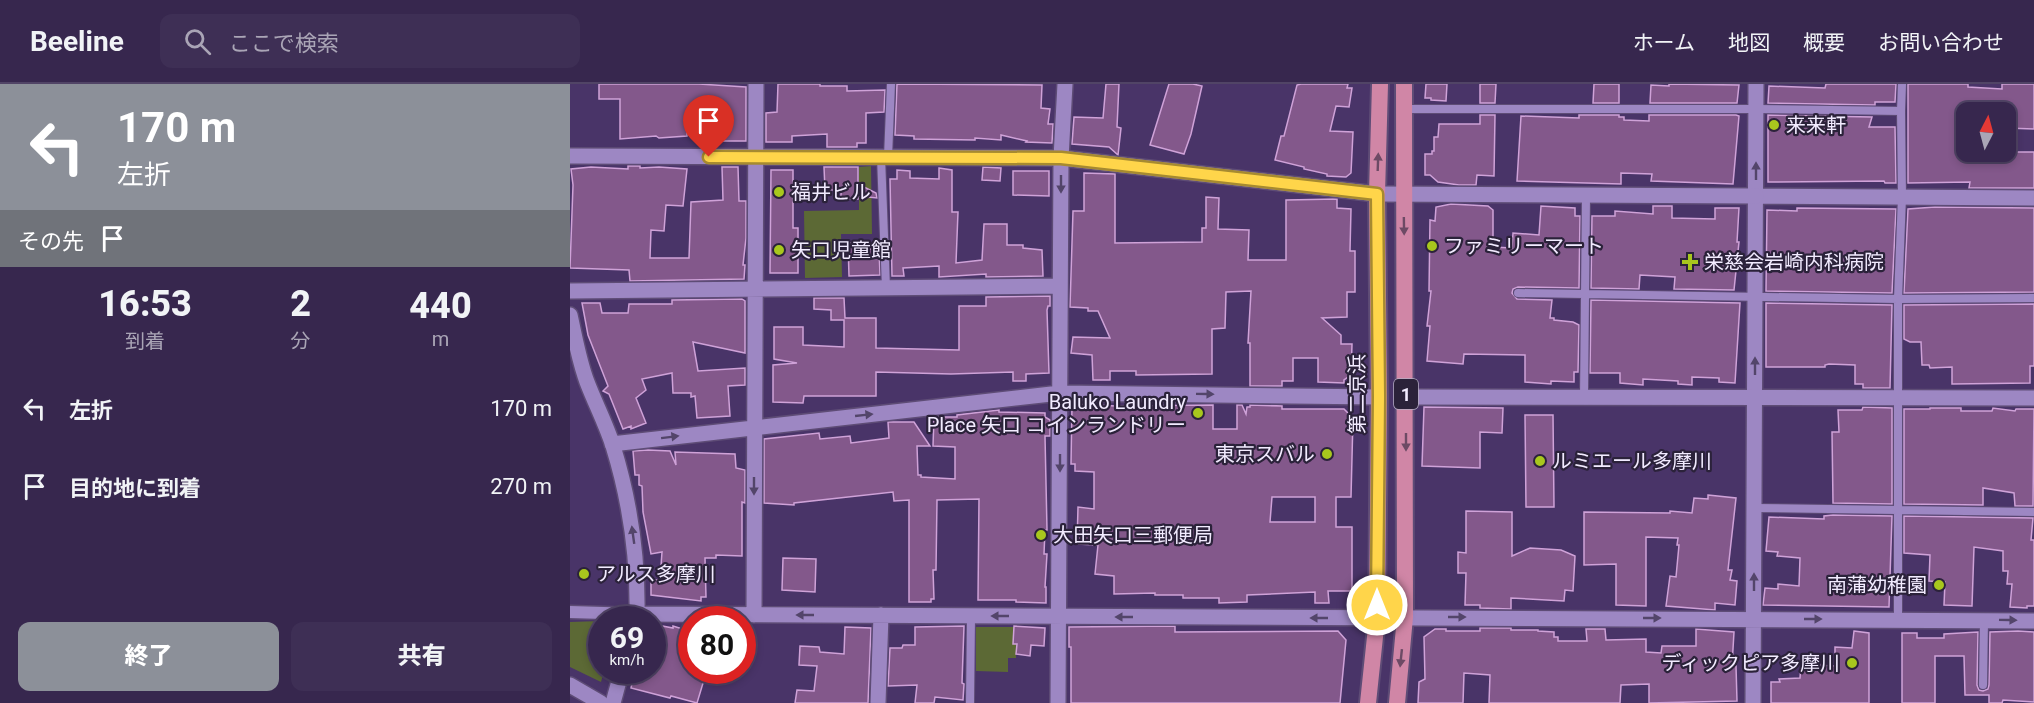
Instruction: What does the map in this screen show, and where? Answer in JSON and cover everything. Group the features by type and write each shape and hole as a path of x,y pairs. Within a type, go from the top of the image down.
{"highway":[{"name":"第二京浜","path":"1368,703 1377,618 1379,397 1377,194 1380,84"},
{"name":"1","path":"1397,703 1405,617 1404,84"}],"street":[{"path":"754,606 756,84"},
{"path":"1058,703 1061,158 1065,84"},
{"path":"1753,703 1756,84"},
{"path":"570,156 1061,158 1377,194 2034,198"},
{"path":"570,291 1060,286"},
{"path":"570,315 586,380 612,444 629,512 636,556 636,606"},
{"path":"612,444 1060,393 1379,397"},
{"path":"1406,397 2034,399"},
{"path":"570,612 588,613"},
{"path":"756,615 2034,621"},
{"path":"878,703 881,615"},
{"path":"613,703 618,684"},
{"path":"570,685 601,703"}],"lane":[{"path":"886,288 884,158 891,84"},
{"path":"1898,620 1898,298 1902,197 1902,84"},
{"path":"1403,109 1901,111"},
{"path":"1584,397 1587,196"},
{"path":"1518,293 2034,298"},
{"path":"1754,508 2034,512"},
{"path":"970,703 971,616"},
{"path":"1983,685 1984,620"}],"green space":[{"path":"871,166 872,234 841,234 842,277 805,278 804,211 859,210 859,167"},
{"path":"588,621 588,676 570,667 570,622"},
{"path":"976,627 1016,627 1016,658 1008,658 1008,672 976,671"}],"building":[{"path":"599,84 699,84 746,87 746,141 719,141 719,127 687,126 687,136 620,139 620,99 599,99"},
{"path":"778,84 847,86 847,91 885,90 884,112 866,113 866,143 857,143 857,147 827,147 827,134 792,136 792,142 766,142 766,113 777,112"},
{"path":"897,84 1042,85 1041,108 1050,109 1048,124 1053,124 1052,143 1026,142 1001,135 1001,140 975,138 975,140 914,139 914,136 895,135"},
{"path":"1106,84 1119,84 1117,127 1121,128 1118,155 1109,147 1072,144 1074,117 1103,118"},
{"path":"1169,84 1202,86 1184,154 1150,145"},
{"path":"1348,84 1347,88 1352,88 1349,107 1336,106 1330,131 1353,132 1351,173 1346,177 1327,176 1327,174 1275,160 1281,136 1284,136 1297,85"},
{"path":"1426,84 1447,84 1446,101 1425,98"},
{"path":"1480,84 1496,84 1495,103 1480,103"},
{"path":"1594,84 1619,84 1619,103 1593,103"},
{"path":"1669,84 1739,85 1737,103 1650,103 1651,85 1669,86"},
{"path":"1826,84 1896,84 1895,102 1875,102 1875,105 1768,103 1769,86 1825,88"},
{"path":"1908,84 1968,84 1968,87 2002,89 2002,84 2034,84 2034,129 2016,128 2016,102 1956,102 1956,162 2016,162 2016,152 2034,152 2034,188 1969,188 1970,182 1908,183"},
{"path":"1480,115 1495,115 1494,176 1477,175 1476,185 1459,185 1438,182 1430,175 1425,175 1425,154 1432,154 1434,151 1434,137 1438,137 1439,124 1480,124"},
{"path":"1579,115 1619,115 1619,117 1624,117 1624,120 1649,121 1649,115 1739,116 1733,184 1651,181 1652,174 1621,173 1621,184 1517,181 1521,116 1579,118"},
{"path":"1768,115 1872,117 1869,127 1895,127 1896,183 1885,183 1884,181 1768,182"},
{"path":"628,166 687,169 683,206 666,205 664,231 651,230 650,258 689,258 691,202 723,200 722,167 738,167 739,201 746,201 744,279 630,281 629,270 570,268 573,185 571,169 591,167 628,169"},
{"path":"824,167 858,167 858,184 876,193 877,198 858,196 858,199 841,199 841,190 825,190"},
{"path":"983,167 1001,168 1000,181 982,180"},
{"path":"939,168 952,170 952,212 958,212 956,263 982,260 984,224 1007,224 1007,245 1023,245 1023,248 1042,250 1043,276 986,277 986,274 939,277 939,266 903,268 904,276 892,276 890,179 897,179 897,170 910,171 910,178 939,179"},
{"path":"771,170 793,170 793,228 798,228 798,273 770,273"},
{"path":"1013,171 1049,171 1049,196 1013,195"},
{"path":"1084,173 1115,174 1115,243 1202,242 1202,228 1206,228 1206,197 1219,198 1218,229 1249,230 1248,260 1286,260 1286,200 1337,199 1337,208 1351,209 1350,251 1355,251 1355,292 1347,292 1347,317 1322,318 1341,335 1341,344 1352,344 1351,375 1344,380 1344,383 1318,382 1318,358 1293,358 1293,381 1282,381 1282,386 1250,386 1250,343 1248,343 1251,291 1226,292 1225,328 1212,329 1212,374 1136,375 1136,371 1110,371 1110,380 1093,380 1092,355 1071,353 1073,337 1110,338 1098,311 1070,307 1073,211 1084,211"},
{"path":"1451,204 1488,206 1493,210 1493,247 1512,248 1513,233 1539,235 1541,206 1575,208 1575,216 1580,216 1579,288 1518,287 1513,289 1512,293 1517,299 1552,300 1550,318 1579,325 1578,372 1574,372 1574,382 1551,381 1551,384 1525,382 1525,355 1464,354 1463,364 1427,361 1430,326 1427,326 1431,291 1429,291 1430,220 1435,221 1436,207"},
{"path":"1653,206 1672,206 1672,218 1715,219 1715,208 1739,208 1737,242 1739,242 1734,290 1674,289 1675,277 1640,275 1639,289 1591,288 1592,216 1615,216 1615,211 1653,214"},
{"path":"1797,208 1896,209 1892,293 1766,291 1767,210 1797,211"},
{"path":"2034,208 2034,292 1904,293 1908,209"},
{"path":"860,242 860,249 879,249 880,275 849,276 848,243"},
{"path":"1050,296 1050,306 1047,310 1049,373 1026,374 1026,381 1013,381 1013,372 951,374 876,372 876,396 804,396 803,403 773,402 773,365 797,363 774,359 774,327 803,327 803,345 844,347 844,320 831,320 831,310 814,309 814,298 844,298 845,318 876,318 876,348 959,350 959,306 986,306 986,297"},
{"path":"742,299 745,301 745,353 693,342 698,371 745,368 745,385 728,386 730,416 697,418 695,396 691,397 691,393 673,393 672,373 642,379 646,390 636,398 646,423 631,429 631,426 623,429 609,394 603,391 608,386 588,335 582,303 600,303 602,313 628,313 629,304 672,304 672,300"},
{"path":"1591,300 1740,303 1735,383 1719,382 1719,378 1692,377 1692,385 1678,384 1678,381 1643,379 1643,385 1620,383 1620,373 1590,373"},
{"path":"1766,303 1892,305 1890,388 1863,388 1863,384 1855,384 1855,365 1766,367"},
{"path":"2034,304 2034,366 2030,366 2030,383 1952,384 1952,367 1930,368 1929,365 1922,365 1921,342 1910,342 1904,339 1904,305"},
{"path":"1072,404 1213,405 1213,429 1237,429 1237,405 1242,405 1246,414 1247,407 1250,405 1282,406 1282,409 1344,409 1353,418 1351,497 1336,497 1336,527 1352,527 1352,591 1328,591 1329,603 1315,603 1315,592 1247,595 1247,602 1219,603 1219,598 1183,598 1183,595 1155,595 1155,593 1114,594 1114,576 1095,574 1098,545 1077,544 1078,507 1094,509 1094,472 1075,471 1075,464 1071,464","holes":["1272,497 1315,497 1315,522 1270,522"]},
{"path":"1424,407 1503,408 1502,433 1480,432 1480,468 1422,466"},
{"path":"1863,407 1892,408 1892,504 1833,503 1832,432 1839,432 1838,410 1862,410"},
{"path":"1961,408 1961,411 1992,411 1993,408 2015,411 2016,409 2034,409 2033,506 2015,506 2014,493 1983,488 1983,505 1904,504 1904,409"},
{"path":"999,410 999,412 1045,413 1045,417 1050,420 1050,436 1045,436 1046,603 978,600 979,499 937,500 936,570 933,570 934,599 931,599 931,602 909,602 909,500 894,501 893,492 794,503 794,505 764,503 764,439 819,433 820,439 850,436 851,443 889,438 888,422 914,422 930,446 917,446 918,475 955,479 955,447 933,446 934,417 957,417 957,415"},
{"name":"ルミエール多摩川","path":"1525,415 1553,415 1554,507 1526,507"},
{"path":"633,451 670,451 676,465 675,452 735,454 736,468 745,470 745,503 742,502 742,556 716,555 716,558 705,558 706,597 701,597 701,601 651,595 651,580 660,580 662,552 651,554 643,512 642,486 639,485 639,475 635,475"},
{"path":"1708,495 1736,498 1728,570 1732,570 1730,580 1737,581 1735,605 1715,603 1715,610 1666,606 1670,576 1676,577 1678,538 1646,537 1646,606 1616,605 1616,564 1584,565 1584,512 1692,513 1694,498 1708,499"},
{"path":"1466,511 1512,512 1512,556 1530,548 1561,550 1575,556 1573,591 1565,590 1564,601 1511,598 1511,609 1465,605 1466,573 1458,573 1458,552 1466,553"},
{"path":"1824,516 1892,516 1889,607 1763,605 1765,588 1778,589 1778,584 1799,586 1800,558 1777,556 1778,552 1766,551 1769,517 1824,519"},
{"path":"1904,516 2033,518 2031,540 2034,540 2034,606 2010,607 2012,584 2007,584 2008,571 2003,571 2003,551 1974,547 1972,606 1944,605 1945,582 1929,581 1930,555 1904,553"},
{"path":"783,558 816,559 815,592 782,590"},
{"path":"964,626 963,700 935,697 934,703 915,703 917,685 888,686 890,648 915,645 915,627"},
{"path":"1014,626 1045,628 1044,646 1031,645 1030,656 1016,654 1017,644 1013,644"},
{"path":"1175,626 1175,632 1338,631 1346,640 1340,703 1071,703 1069,627"},
{"path":"666,627 678,628 678,684 703,684 697,703 631,688 632,684 666,684"},
{"path":"845,627 871,628 868,703 795,703 797,690 814,691 817,666 799,665 800,646 819,647 820,652 844,654"},
{"path":"1480,628 1554,632 1554,637 1558,637 1558,641 1587,641 1586,629 1605,629 1606,640 1646,639 1646,652 1661,653 1662,646 1696,646 1696,629 1734,632 1732,666 1736,666 1737,701 1649,703 1649,684 1621,685 1620,703 1489,703 1490,675 1464,673 1463,703 1418,703 1419,682 1425,679 1424,637 1435,629 1480,631"},
{"name":"ディックピア多摩川","path":"1854,631 1869,633 1869,703 1771,703 1771,682 1780,682 1779,679 1800,678 1801,664 1835,666 1835,647 1852,648"},
{"path":"1978,632 1977,685 1979,690 1983,691 1988,689 1989,685 1990,632 2034,632 2034,702 2003,700 2002,703 1989,703 1989,695 1965,695 1964,656 1935,656 1935,703 1902,703 1902,633 1917,633 1917,638 1944,638 1944,634"}],"place":[{"name":"来来軒","path":"1774,125"},
{"name":"福井ビル","path":"779,192"},
{"name":"ファミリーマート","path":"1432,246"},
{"name":"矢口児童館","path":"779,250"},
{"name":"栄慈会岩崎内科病院","path":"1690,262"},
{"name":"Baluko Laundry Place 矢口 コインランドリー","path":"1198,413"},
{"name":"東京スバル","path":"1327,454"},
{"name":"ルミエール多摩川","path":"1540,461"},
{"name":"大田矢口三郵便局","path":"1041,535"},
{"name":"アルス多摩川","path":"584,574"},
{"name":"南蒲幼稚園","path":"1939,585"},
{"name":"ディックピア多摩川","path":"1852,663"}],"route":[{"path":"709,157 1061,158 1377,194 1379,397 1377,605"}]}
